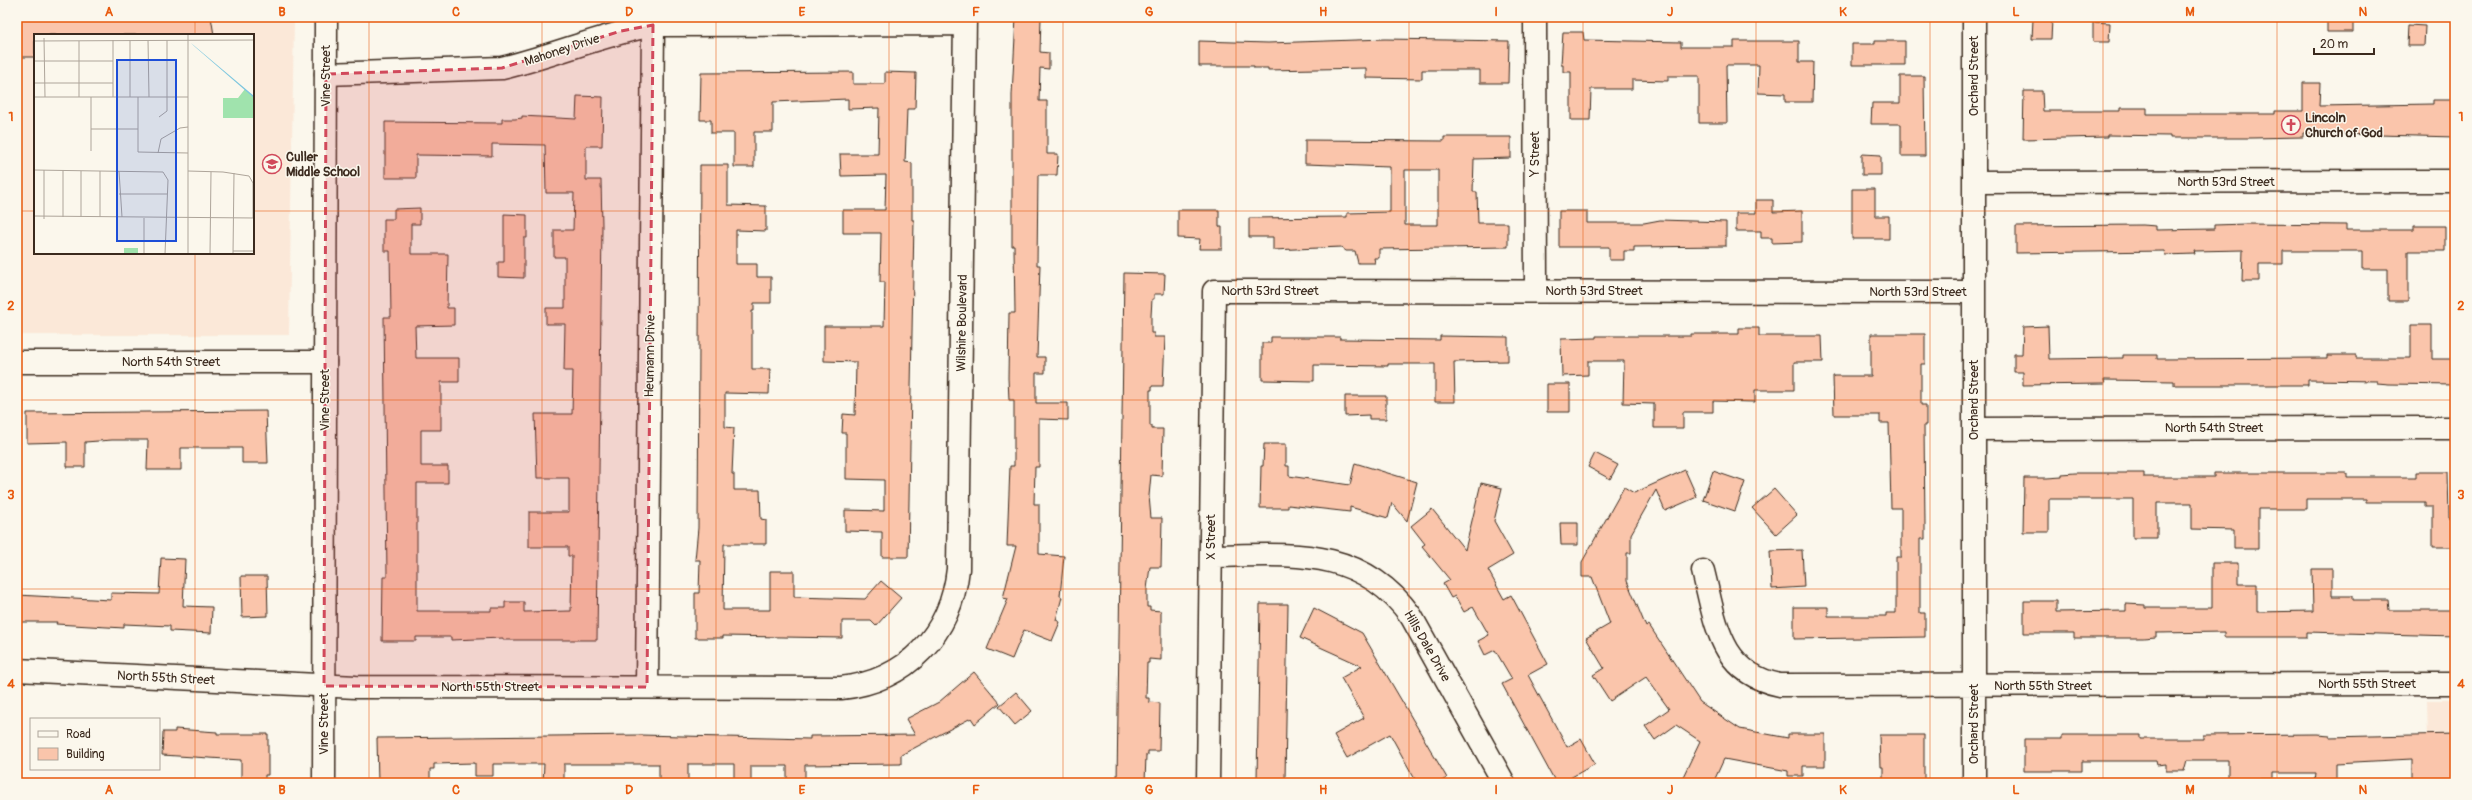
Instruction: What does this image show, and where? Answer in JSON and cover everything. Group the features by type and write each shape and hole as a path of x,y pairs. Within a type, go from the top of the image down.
{"street":[{"name":"Vine Street","path":"324,783 326,17"},
{"name":"Y Street","path":"1535,17 1536,291"},
{"name":"Orchard Street","path":"1974,17 1974,783"},
{"name":"Mahoney Drive","path":"326,74 502,68 527,62 621,31 653,25 965,21"},
{"name":"Wilshire Boulevard","path":"941,627 954,598 958,569 965,21"},
{"name":"Heumann Drive","path":"646,687 653,25"},
{"name":"North 53rd Street","path":"1974,182 2455,181"},
{"name":"North 53rd Street","path":"1214,291 1974,292"},
{"name":"X Street","path":"1208,783 1214,291"},
{"name":"North 54th Street","path":"17,362 325,362"},
{"name":"North 54th Street","path":"1974,429 2455,428"},
{"name":"Hills Dale Drive","path":"1211,556 1308,557 1332,560 1359,570 1380,583 1402,604 1411,616 1504,783"},
{"name":"North 55th Street","path":"1703,571 1723,642 1737,664 1757,679 1786,685 1974,686 2455,684"},
{"name":"North 55th Street","path":"17,670 324,686 841,688 870,683 905,665 924,648 941,627"}],"highlighted area":[{"path":"653,25 647,687 324,686 326,74 502,68 621,31"}],"shaded area":[{"name":"Culler Middle School","path":"17,17 294,17 289,335 17,335"},
{"path":"2427,700 2455,700 2455,783 2429,783"}],"building":[{"path":"17,17 211,17 214,34 34,34 34,57 17,57"},
{"path":"1016,17 1041,17 1040,52 1049,53 1049,69 1040,68 1039,101 1047,101 1047,154 1058,154 1057,175 1038,175 1037,265 1040,265 1037,357 1045,357 1045,373 1036,373 1036,403 1068,403 1068,420 1039,419 1039,467 1035,467 1034,504 1039,504 1039,554 1064,556 1060,596 1062,597 1056,620 1060,622 1052,641 1024,630 1012,659 987,649 1008,599 1003,598 1016,546 1007,546 1010,466 1014,466 1014,400 1009,400 1008,378 1009,313 1015,313 1014,246 1012,246 1012,95"},
{"path":"2327,17 2353,17 2353,32 2327,32"},
{"path":"2033,19 2052,20 2051,39 2032,39"},
{"path":"2093,22 2110,23 2109,42 2093,42"},
{"path":"2408,25 2425,26 2424,46 2407,46"},
{"path":"1563,32 1583,32 1584,40 1681,42 1681,47 1734,47 1734,41 1799,41 1799,62 1813,62 1812,102 1785,102 1785,94 1758,93 1759,65 1726,65 1727,123 1699,123 1699,76 1668,76 1668,81 1632,80 1632,89 1591,89 1590,120 1571,120 1571,72 1563,72 1563,65 1561,65"},
{"path":"1385,39 1509,41 1508,83 1480,83 1480,70 1422,70 1422,79 1366,78 1366,68 1268,70 1268,68 1254,68 1254,66 1199,66 1199,41 1268,43"},
{"path":"1875,41 1905,41 1905,65 1852,65 1852,44 1875,44"},
{"path":"853,72 853,84 885,84 885,72 916,73 915,109 907,109 905,162 912,163 912,220 914,220 908,557 882,557 882,532 845,531 845,510 884,511 884,480 846,479 846,433 842,433 843,414 855,415 856,362 824,361 824,326 884,326 885,282 880,282 881,233 843,233 843,210 885,210 886,175 841,176 840,154 878,154 879,108 848,109 848,99 773,102 773,132 754,132 754,167 734,167 734,133 711,133 711,120 700,120 701,73"},
{"path":"1900,76 1924,76 1925,156 1901,156 1901,124 1871,124 1872,103 1900,103"},
{"path":"2303,83 2320,83 2319,106 2433,104 2433,100 2455,100 2455,137 2303,133 2303,137 2170,138 2170,136 2107,135 2107,137 2023,139 2024,91 2042,91 2043,111 2120,111 2120,108 2147,108 2147,114 2275,114 2275,111 2303,111"},
{"path":"577,96 603,97 602,146 586,146 586,180 601,180 602,226 597,640 503,640 503,638 451,640 451,637 416,637 416,641 382,641 383,577 387,577 384,317 391,317 390,251 384,251 384,219 394,219 394,209 420,208 420,224 411,224 411,254 448,254 447,308 454,308 454,325 415,326 416,358 459,358 459,382 441,382 441,430 421,430 421,466 448,466 448,483 417,483 417,611 491,611 491,608 505,608 505,602 524,602 524,612 571,611 572,556 568,556 568,547 529,547 529,512 569,512 569,478 537,478 535,414 572,414 573,371 564,371 565,324 546,324 546,308 565,308 565,257 554,257 554,230 573,230 574,193 546,193 545,145 492,144 492,156 416,155 416,178 385,178 385,122 502,123 502,119 522,118 522,116 576,119"},
{"path":"1444,137 1511,137 1511,158 1474,159 1473,192 1477,192 1478,223 1508,223 1508,247 1379,249 1379,258 1374,258 1375,263 1358,263 1355,251 1346,251 1341,247 1273,250 1273,237 1249,237 1249,218 1347,217 1347,213 1390,212 1390,167 1305,164 1305,140 1444,141","holes":["1405,170 1438,170 1438,225 1405,225"]},
{"path":"1862,154 1881,155 1881,175 1862,175"},
{"path":"700,165 728,165 728,205 766,206 766,231 736,230 736,264 757,264 757,277 771,277 771,303 754,303 754,311 752,311 752,369 770,369 769,394 725,393 725,427 734,428 732,474 734,474 734,490 760,490 761,519 766,520 766,544 724,544 723,610 770,610 770,571 794,571 794,597 865,599 881,581 901,598 876,626 871,621 842,621 842,638 723,636 723,638 695,638 695,593 699,593 700,560 695,560 698,528"},
{"path":"1852,189 1875,189 1875,216 1889,216 1889,239 1852,239"},
{"path":"1756,200 1773,200 1773,212 1802,211 1802,242 1772,243 1772,238 1761,238 1761,231 1736,231 1736,213 1756,213"},
{"path":"1178,210 1219,210 1219,227 1222,227 1222,249 1199,249 1200,239 1178,238"},
{"path":"1559,211 1587,211 1587,223 1644,223 1660,220 1726,222 1726,246 1634,247 1634,251 1624,251 1624,260 1609,260 1609,247 1559,247"},
{"path":"504,214 527,215 527,238 524,238 524,278 498,277 498,262 504,262"},
{"path":"2143,225 2156,226 2156,230 2214,229 2214,225 2346,225 2346,230 2414,230 2414,226 2445,226 2445,251 2408,251 2408,301 2388,301 2388,269 2362,269 2362,251 2283,251 2283,264 2259,264 2259,281 2242,281 2243,250 2194,251 2195,254 2165,255 2164,251 2016,253 2016,226"},
{"path":"1124,273 1165,274 1164,294 1154,294 1154,299 1152,299 1151,316 1151,333 1154,333 1154,337 1165,337 1163,386 1152,386 1152,390 1150,390 1150,426 1152,426 1152,429 1163,429 1162,476 1151,475 1149,496 1151,518 1162,518 1161,567 1150,567 1147,589 1147,607 1150,607 1150,610 1161,611 1161,660 1149,659 1149,663 1147,663 1146,698 1149,698 1149,702 1160,703 1159,751 1148,751 1148,755 1146,755 1145,783 1117,783"},
{"path":"2411,325 2432,325 2432,359 2455,359 2455,385 2389,384 2377,383 2377,381 2308,380 2308,385 2174,385 2174,381 2104,380 2105,384 2023,385 2023,372 2014,372 2014,354 2022,354 2023,327 2048,326 2049,359 2123,358 2123,355 2157,355 2157,359 2327,358 2327,355 2356,355 2356,358 2411,358"},
{"path":"1739,328 1759,328 1759,336 1822,336 1823,362 1794,362 1794,390 1755,390 1755,402 1713,401 1713,412 1683,412 1683,428 1654,428 1654,404 1623,403 1624,361 1588,361 1588,375 1562,376 1561,339 1596,338 1596,336 1691,336 1691,334 1739,334"},
{"path":"1871,334 1925,334 1925,364 1921,364 1921,405 1926,405 1926,425 1924,425 1925,539 1920,539 1920,613 1925,613 1925,637 1794,639 1794,607 1828,607 1828,616 1886,616 1886,613 1896,613 1896,557 1901,557 1901,508 1891,508 1889,423 1880,423 1880,415 1834,415 1833,376 1871,376"},
{"path":"1440,336 1508,337 1508,361 1454,362 1455,402 1435,402 1435,364 1388,364 1388,366 1314,365 1314,381 1262,380 1262,343 1271,343 1271,337 1340,337 1340,339 1440,340"},
{"path":"1547,384 1570,384 1570,412 1547,412"},
{"path":"1345,396 1386,396 1386,419 1369,419 1369,415 1345,416"},
{"path":"266,411 268,463 242,463 242,448 181,448 181,470 147,470 148,440 112,440 85,442 85,467 67,467 67,442 27,443 27,413"},
{"path":"1264,444 1286,444 1286,466 1289,466 1289,476 1350,485 1355,463 1417,482 1407,521 1392,503 1388,518 1350,507 1350,512 1288,505 1288,508 1260,508 1261,466 1263,466"},
{"path":"1595,453 1618,465 1610,479 1588,467"},
{"path":"1685,470 1697,497 1665,511 1656,490 1631,534 1631,553 1627,553 1627,581 1646,627 1649,625 1700,702 1740,729 1788,738 1788,734 1825,734 1825,766 1803,766 1803,776 1788,776 1788,771 1724,759 1713,783 1680,783 1700,741 1676,725 1655,740 1645,726 1669,709 1646,677 1610,701 1593,675 1604,668 1586,638 1610,624 1592,577 1582,577 1582,562 1624,487 1634,493"},
{"path":"1713,471 1745,482 1735,511 1703,500"},
{"path":"2416,472 2448,472 2449,518 2455,518 2455,547 2433,547 2433,507 2425,507 2425,502 2366,502 2366,499 2306,499 2306,509 2258,509 2258,549 2234,549 2234,530 2192,529 2192,503 2157,503 2157,538 2133,538 2133,499 2049,499 2049,532 2023,532 2024,478 2062,477 2062,474 2075,473 2144,473 2144,477 2214,477 2214,473 2347,473 2347,477 2416,477"},
{"path":"1481,483 1502,488 1494,521 1513,555 1488,570 1504,599 1511,595 1548,664 1528,675 1567,747 1581,739 1595,764 1561,783 1556,783 1502,684 1512,679 1495,650 1485,655 1478,641 1489,635 1473,607 1464,612 1455,596 1451,598 1443,584 1450,580 1422,546 1425,544 1411,526 1432,509 1465,550"},
{"path":"1774,489 1797,515 1776,534 1752,508"},
{"path":"1560,523 1578,523 1578,545 1561,545"},
{"path":"1802,550 1804,587 1772,589 1770,551"},
{"path":"161,558 185,559 183,606 212,607 211,633 170,631 170,626 124,624 124,628 56,624 57,622 17,622 17,595 111,600 111,593 159,594"},
{"path":"2212,563 2238,563 2238,584 2257,584 2257,612 2313,611 2312,569 2332,569 2332,596 2353,596 2353,600 2388,600 2389,610 2455,610 2455,636 2307,632 2307,637 2224,637 2224,632 2156,633 2156,637 2143,638 2074,638 2074,633 2024,633 2024,601 2056,601 2056,612 2126,611 2126,604 2145,605 2145,608 2212,608"},
{"path":"241,576 267,576 268,616 242,617"},
{"path":"1260,604 1288,604 1285,780 1257,780"},
{"path":"1314,608 1362,633 1447,778 1438,783 1417,783 1390,734 1347,758 1334,735 1364,718 1341,678 1362,666 1300,638"},
{"path":"974,672 1000,703 975,724 971,718 901,755 901,764 805,765 805,783 787,783 787,766 751,766 751,783 734,783 734,764 688,764 688,783 659,783 659,764 564,764 564,783 543,783 544,764 493,764 493,776 475,776 475,763 434,764 434,769 430,769 430,783 378,783 377,738 640,735 810,739 810,736 915,735 906,719 939,702"},
{"path":"1016,692 1032,711 1015,725 999,706"},
{"path":"175,729 217,732 217,734 268,734 268,775 265,775 265,783 241,783 241,760 162,755 163,732 175,732"},
{"path":"2455,734 2455,783 2412,783 2412,759 2336,763 2336,783 2315,783 2316,773 2272,773 2272,779 2244,779 2244,783 2228,783 2228,760 2187,760 2184,771 2166,771 2166,764 2157,765 2156,761 2082,761 2082,771 2024,771 2024,739 2062,739 2062,735 2141,735 2141,739 2203,739 2203,735 2330,735 2330,737"},
{"path":"1879,735 1924,735 1924,783 1883,783 1883,767 1880,767"}],"place":[{"name":"Lincoln Church of God","path":"2291,125"},
{"name":"Culler Middle School","path":"272,164"}]}
